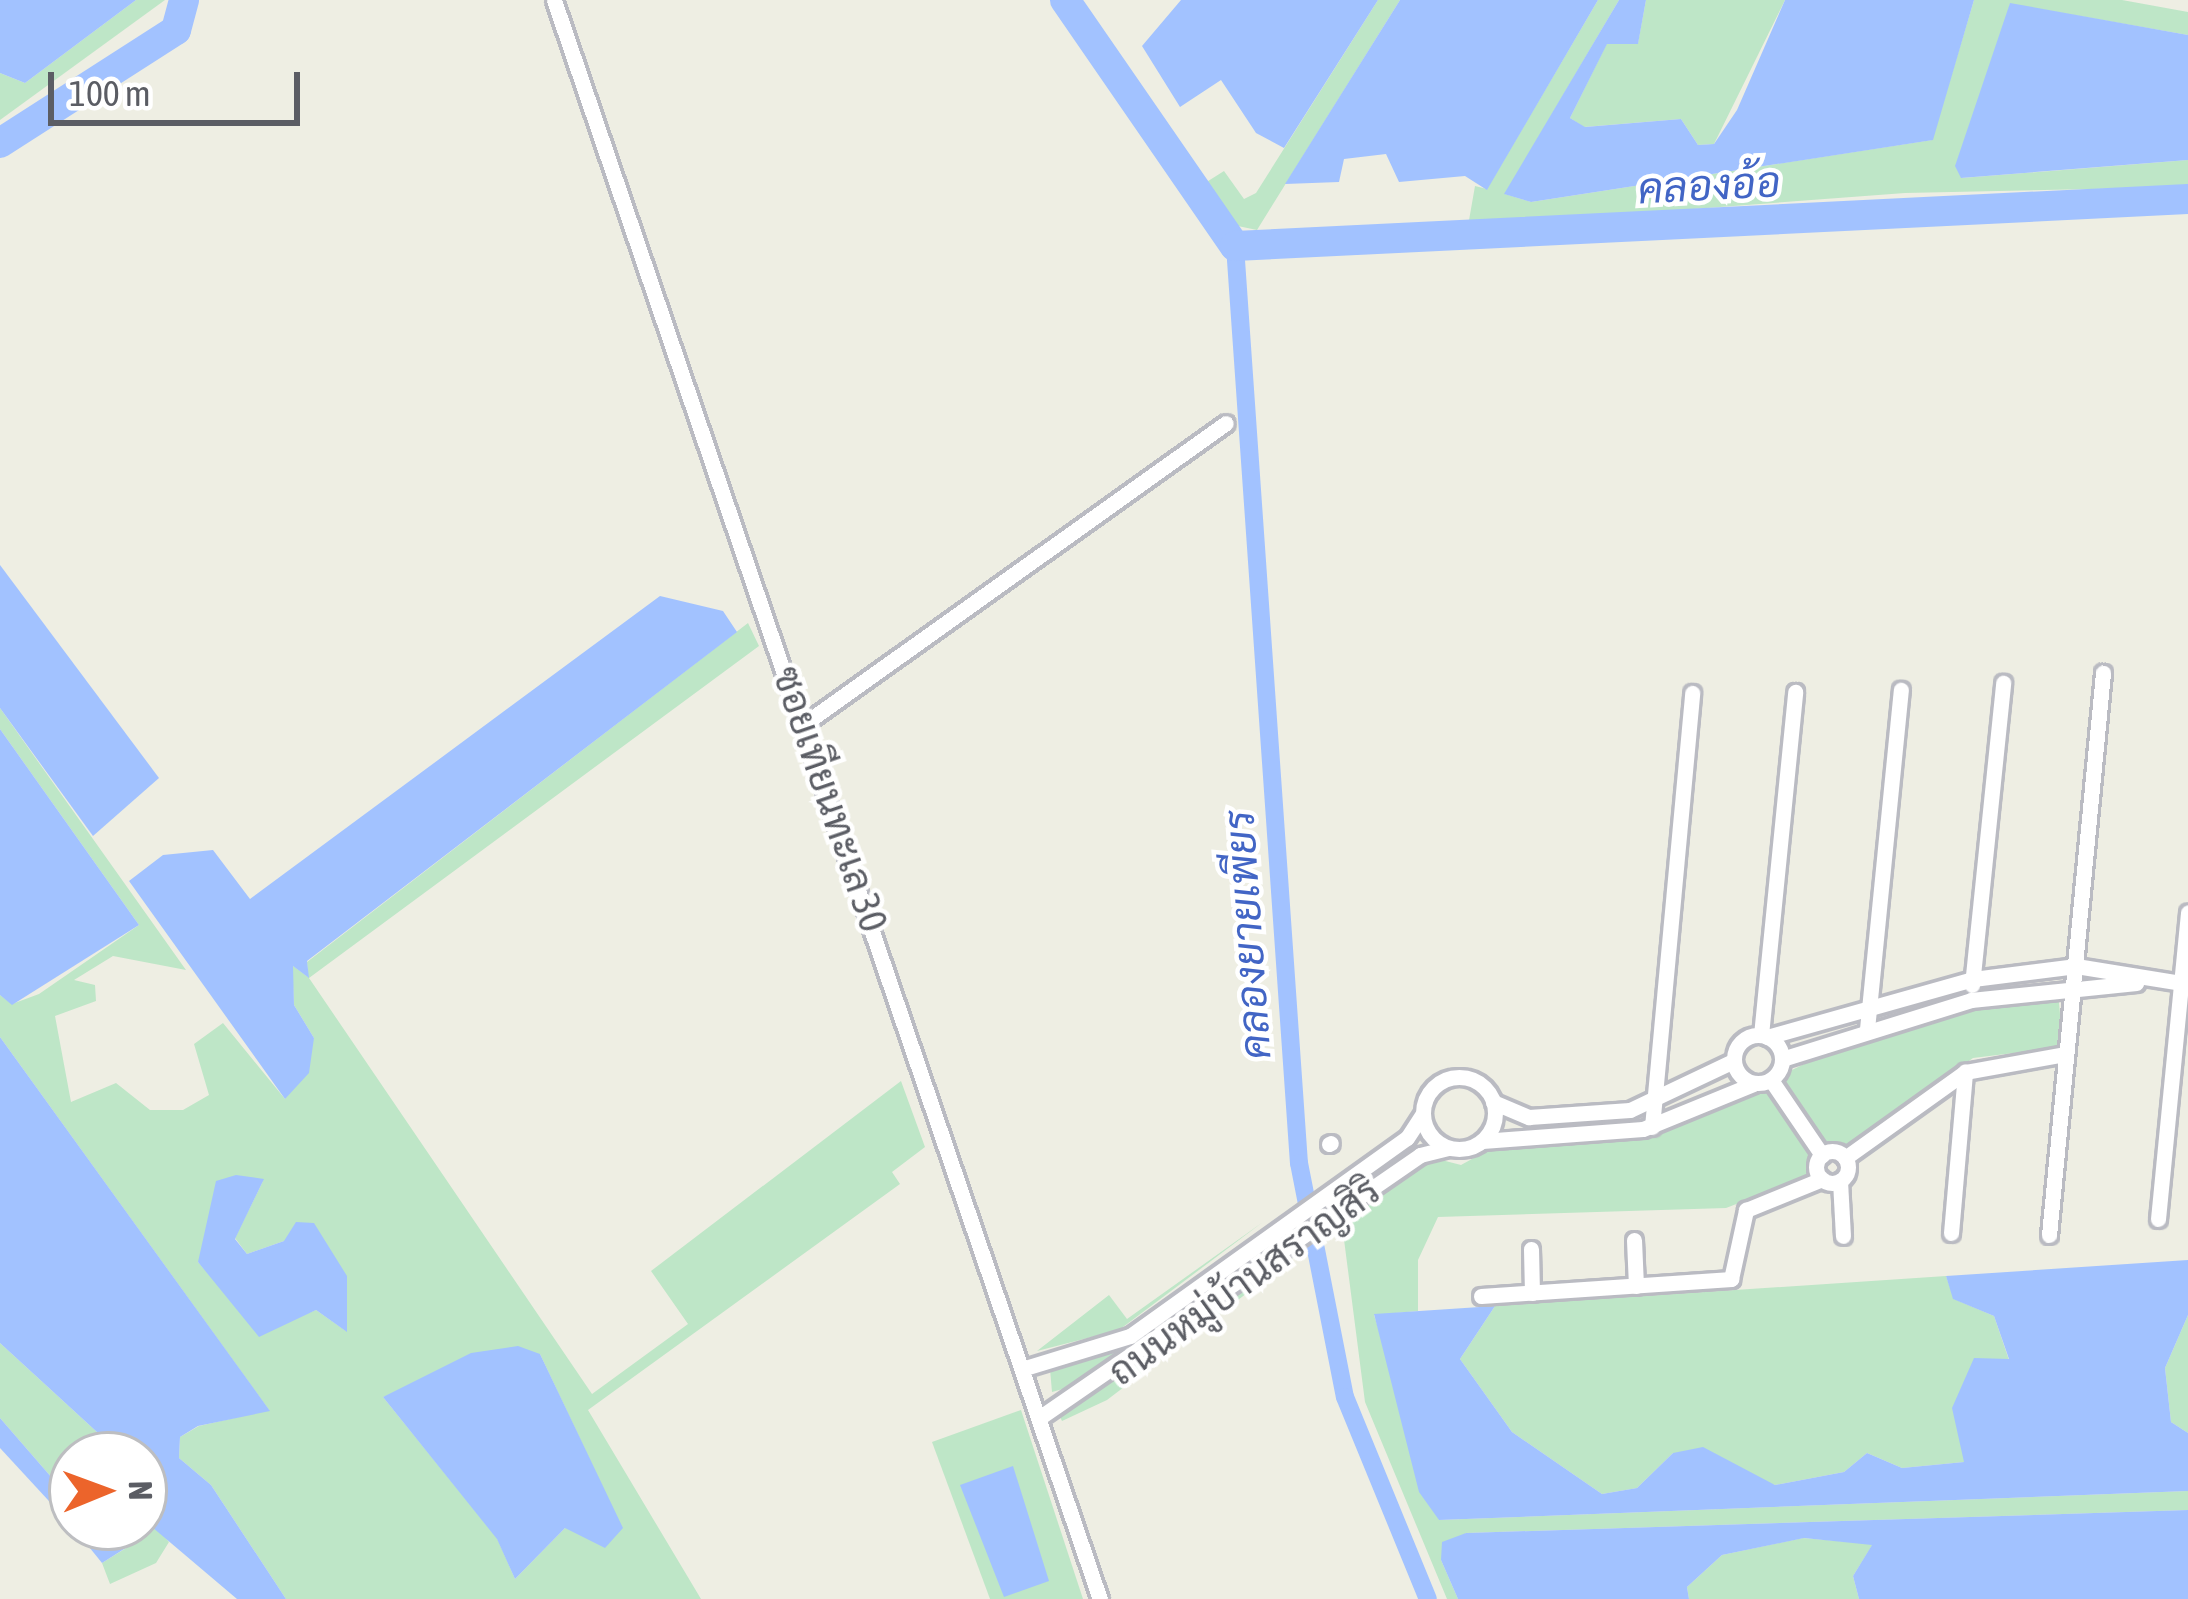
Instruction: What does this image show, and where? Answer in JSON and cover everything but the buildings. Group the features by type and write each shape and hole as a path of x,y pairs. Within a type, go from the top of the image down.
{"street":[{"name":"ซอยเทียนทะเล 30","path":"554,0 1100,1599"},
{"path":"804,724 1226,423"},
{"path":"2049,1235 2104,673"},
{"path":"1971,1000 2003,683"},
{"path":"1868,1029 1900,689"},
{"path":"1782,1059 1764,1036 1795,692"},
{"path":"1652,1126 1692,693"},
{"path":"2158,1219 2188,912"},
{"path":"2075,975 1868,1029 1782,1059 1771,1080 1652,1126 1448,1148 1422,1115 1436,1084 1457,1077 1493,1102 1528,1117 1653,1104 1733,1061 1743,1040 1870,1002 1973,979 2075,975 2181,983"},
{"path":"1822,1156 1845,1158 1965,1072 2065,1054"},
{"path":"1733,1061 1753,1084"},
{"path":"1952,1233 1965,1072"},
{"path":"1771,1080 1822,1156 1822,1179"},
{"path":"1482,1141 1493,1102"},
{"name":"ถนนหมู่บ้านสราญสิริ","path":"1022,1369 1115,1341 1336,1189 1422,1115"},
{"name":"ถนนหมู่บ้านสราญสิริ","path":"1039,1418 1133,1361 1346,1208 1448,1148"},
{"path":"1843,1236 1840,1181 1845,1158"},
{"path":"1481,1296 1731,1280 1747,1210 1822,1179 1840,1181"},
{"path":"1634,1240 1636,1286"},
{"path":"1531,1249 1532,1293"},
{"path":"1220,1270 1234,1289"},
{"path":"1115,1341 1133,1361"}],"green space":[{"path":"136,0 165,0 0,120 0,73 25,83"},
{"path":"1378,0 1400,0 1257,230 1233,225 1205,183 1224,171 1244,199 1256,193"},
{"path":"1598,0 1619,0 1505,194 1531,202 1932,140 1974,0 2122,0 2188,12 2188,35 2010,4 1962,178 2188,160 2188,187 1905,193 1468,226 1475,186 1487,189"},
{"path":"1646,0 1785,0 1714,144 1698,145 1681,119 1584,127 1570,118 1607,43 1638,43"},
{"path":"748,623 759,646 309,978 592,1394 688,1324 651,1271 901,1081 925,1147 892,1172 900,1184 588,1410 701,1599 286,1599 211,1485 179,1458 180,1437 199,1426 269,1410 0,1037 0,995 12,1004 39,994 139,925 0,729 0,708 186,970 113,956 74,980 95,985 96,1001 55,1016 71,1102 116,1083 150,1110 183,1110 209,1095 194,1044 223,1023 285,1099 314,1038 294,1005 292,965 308,977 307,962","holes":["263,1181 235,1238 247,1254 284,1241 346,1331 316,1310 285,1322 219,1286 198,1262","540,1354 622,1528 565,1528 515,1579 497,1538 383,1397"]},
{"path":"2058,992 2063,1047 1973,1058 1848,1147 1811,1152 1809,1176 1726,1208 1438,1217 1418,1260 1418,1311 1374,1315 1439,1520 2188,1491 2188,1510 1466,1533 1441,1560 1458,1599 1447,1599 1365,1402 1342,1224 1430,1157 1461,1165 1503,1142 1547,1147 1675,1127 1866,1034"},
{"path":"1263,1222 1119,1330 1037,1351 1109,1295 1127,1319"},
{"path":"1297,1255 1107,1400 1062,1421 1059,1415"},
{"path":"1946,1276 1954,1299 1994,1316 2009,1360 1964,1462 1902,1468 1867,1453 1844,1472 1775,1485 1673,1453 1637,1488 1602,1494 1512,1432 1460,1359 1495,1306"},
{"path":"2188,1315 2188,1433 2171,1422 2165,1368"},
{"path":"0,1343 96,1431 48,1431 48,1473 0,1418"},
{"path":"1106,1349 1124,1353 1095,1380 1052,1392 1050,1369"},
{"path":"1021,1410 1083,1599 990,1599 932,1442"},
{"path":"1803,1538 1873,1544 1853,1576 1859,1599 1689,1599 1687,1587 1722,1555"},
{"path":"121,1551 163,1551 156,1563 110,1584 102,1563"}],"water":[{"path":"0,0 136,0 25,83 0,73"},
{"path":"1181,0 1378,0 1284,148 1256,133 1221,80 1180,107 1142,46"},
{"path":"1400,0 1598,0 1487,190 1465,176 1399,182 1386,154 1344,159 1339,182 1285,184"},
{"path":"1619,0 1646,0 1638,44 1607,44 1570,118 1585,127 1681,119 1698,145 1714,144 1737,110 1785,0 1974,0 1933,140 1531,202 1504,194"},
{"path":"2010,3 2188,35 2188,160 1961,178 1955,166"},
{"path":"0,565 159,778 93,836 0,708"},
{"path":"660,596 723,611 737,632 307,961 309,978 293,966 294,1005 314,1038 309,1073 285,1099 129,881 163,855 213,850 250,899"},
{"path":"0,729 139,925 12,1005 0,995"},
{"path":"0,1037 270,1411 198,1426 180,1437 179,1458 211,1485 286,1599 237,1599 168,1541 168,1431 96,1431 0,1343"},
{"path":"236,1175 264,1179 235,1239 247,1254 284,1241 296,1222 314,1223 347,1276 347,1332 316,1310 259,1337 198,1262 216,1181"},
{"path":"2188,1260 2188,1315 2165,1368 2171,1422 2188,1433 2188,1491 1439,1520 1419,1492 1374,1314 1495,1306 1460,1359 1512,1432 1602,1494 1637,1488 1673,1453 1703,1447 1775,1485 1844,1472 1867,1453 1902,1468 1964,1462 1952,1408 1974,1358 2009,1359 1994,1316 1953,1299 1946,1276"},
{"path":"518,1346 540,1354 623,1528 605,1548 565,1528 515,1579 497,1539 383,1397 471,1353"},
{"path":"0,1418 48,1473 48,1500 0,1448"},
{"path":"1013,1466 1049,1581 1004,1597 960,1485"},
{"path":"2188,1510 2188,1599 1859,1599 1853,1576 1872,1545 1804,1538 1722,1555 1687,1587 1689,1599 1458,1599 1441,1560 1442,1542 1466,1533"},
{"path":"92,1551 121,1551 102,1563"}],"waterway":[{"path":"0,143 176,30 184,0"},
{"name":"คลองอ้อ","path":"1065,0 1235,246 2188,199"},
{"name":"คลองยายเพียร","path":"1235,246 1299,1163 1345,1397 1428,1599"}]}
